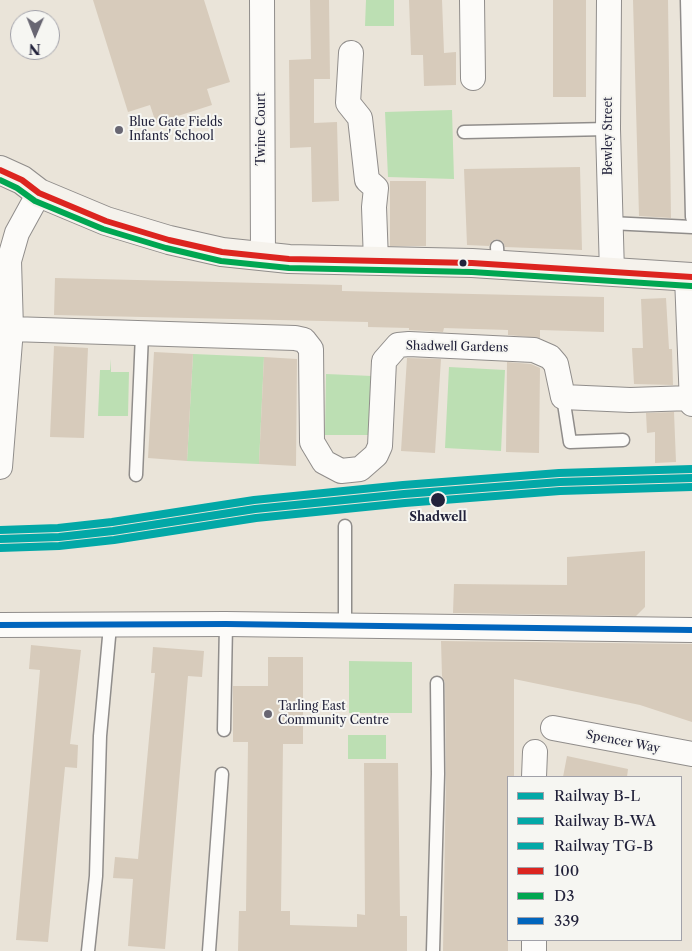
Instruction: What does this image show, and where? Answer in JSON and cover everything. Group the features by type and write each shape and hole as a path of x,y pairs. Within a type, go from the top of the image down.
{"main road":[{"path":"0,170 22,180 39,193 106,221 161,238 214,250 262,257 376,261 497,256 612,272 690,277"}],"street":[{"name":"Twine Court","path":"262,0 262,257"},
{"path":"472,0 473,78"},
{"name":"Bewley Street","path":"609,0 608,129 612,272"},
{"path":"351,52 348,103 360,118 366,180 376,188 374,207 376,261"},
{"path":"0,467 11,330 8,281 12,248 26,213 39,193"},
{"path":"690,277 692,404"},
{"name":"Shadwell Gardens","path":"11,330 295,338 304,340 311,349 312,442 324,462 341,471 360,469 376,455 380,446 384,360 398,346 409,344 534,350 550,357 556,364 563,397"},
{"path":"563,397 630,400 692,398"},
{"path":"0,625 226,624 692,630"},
{"name":"Spencer Way","path":"553,728 692,754"},
{"path":"534,752 534,776"}],"lane":[{"path":"687,0 692,217"},
{"path":"464,132 608,129"},
{"path":"610,223 692,227"},
{"path":"136,475 142,334"},
{"path":"563,397 570,442 624,440"},
{"path":"345,526 345,626"},
{"path":"224,730 226,624"},
{"path":"88,951 96,876 100,736 110,626"},
{"path":"433,951 438,774 437,683"},
{"path":"209,951 222,774"}],"green space":[{"path":"366,0 394,0 394,26 365,26"},
{"path":"452,110 454,179 388,177 385,112"},
{"path":"193,354 264,357 259,464 187,461"},
{"path":"111,359 111,372 129,372 128,416 98,416 100,370 110,370"},
{"path":"449,367 505,370 501,451 445,448"},
{"path":"326,374 372,376 371,435 325,435"},
{"path":"349,661 412,662 412,713 349,713"},
{"path":"348,735 386,735 386,759 348,759"}],"building":[{"path":"93,0 204,0 230,82 207,89 212,105 156,123 150,105 128,112"},
{"path":"310,0 329,0 330,79 314,79 314,123 337,122 339,201 312,202 311,147 290,148 289,60 311,59"},
{"path":"409,0 442,0 444,53 456,52 456,85 424,86 423,55 411,55"},
{"path":"553,0 586,0 586,97 553,97"},
{"path":"633,0 668,0 671,218 639,216"},
{"path":"580,167 582,250 505,247 503,242 497,239 492,241 489,246 467,245 464,169"},
{"path":"390,181 426,181 426,246 390,246"},
{"path":"55,278 342,285 342,291 604,297 604,332 540,330 540,338 508,335 508,330 444,328 443,332 409,330 409,328 368,327 368,322 54,315"},
{"path":"666,298 669,349 672,349 673,385 634,384 632,348 643,348 641,299"},
{"path":"54,346 88,348 84,438 50,437"},
{"path":"154,352 193,354 187,461 148,458"},
{"path":"264,357 297,359 296,466 259,464"},
{"path":"407,358 441,359 435,453 401,451"},
{"path":"507,362 531,364 540,368 539,453 506,452"},
{"path":"674,412 676,462 655,463 655,432 647,433 646,413"},
{"path":"645,551 645,607 636,616 453,613 454,584 567,585 567,557"},
{"path":"441,641 692,644 692,722 640,705 514,679 514,776 507,776 508,951 443,951 446,774 445,683 442,676"},
{"path":"31,645 81,650 70,744 78,745 77,768 65,767 48,942 16,940 40,670 29,669"},
{"path":"153,647 204,651 202,677 188,676 165,949 128,946 133,879 113,878 115,857 138,859 155,673 151,673"},
{"path":"268,657 303,657 303,744 283,744 281,911 290,911 290,925 357,927 357,914 365,915 364,763 398,763 400,916 407,916 407,951 238,951 239,911 246,911 248,742 233,742 233,686 268,686"},
{"path":"567,756 628,769 627,776 563,776"}],"rail line":[{"name":"TG-B","path":"0,530 58,528 112,522 254,500 403,485 559,473 692,469"},
{"name":"B-L","path":"0,539 59,537 113,531 255,509 404,494 560,482 692,478"},
{"name":"B-WA","path":"0,548 59,546 114,540 256,518 405,503 560,491 692,487"}],"transit line":[{"name":"100","path":"0,170 22,180 39,193 106,221 169,240 222,252 289,259 472,263 692,277"},
{"name":"D3","path":"0,180 17,188 35,201 103,229 166,248 221,261 289,268 472,272 691,286"},
{"name":"339","path":"0,625 226,624 692,630"}],"place":[{"name":"Blue Gate Fields Infants' School","path":"119,130"},
{"name":"Shadwell","path":"438,500"},
{"name":"Tarling East Community Centre","path":"268,714"}]}
